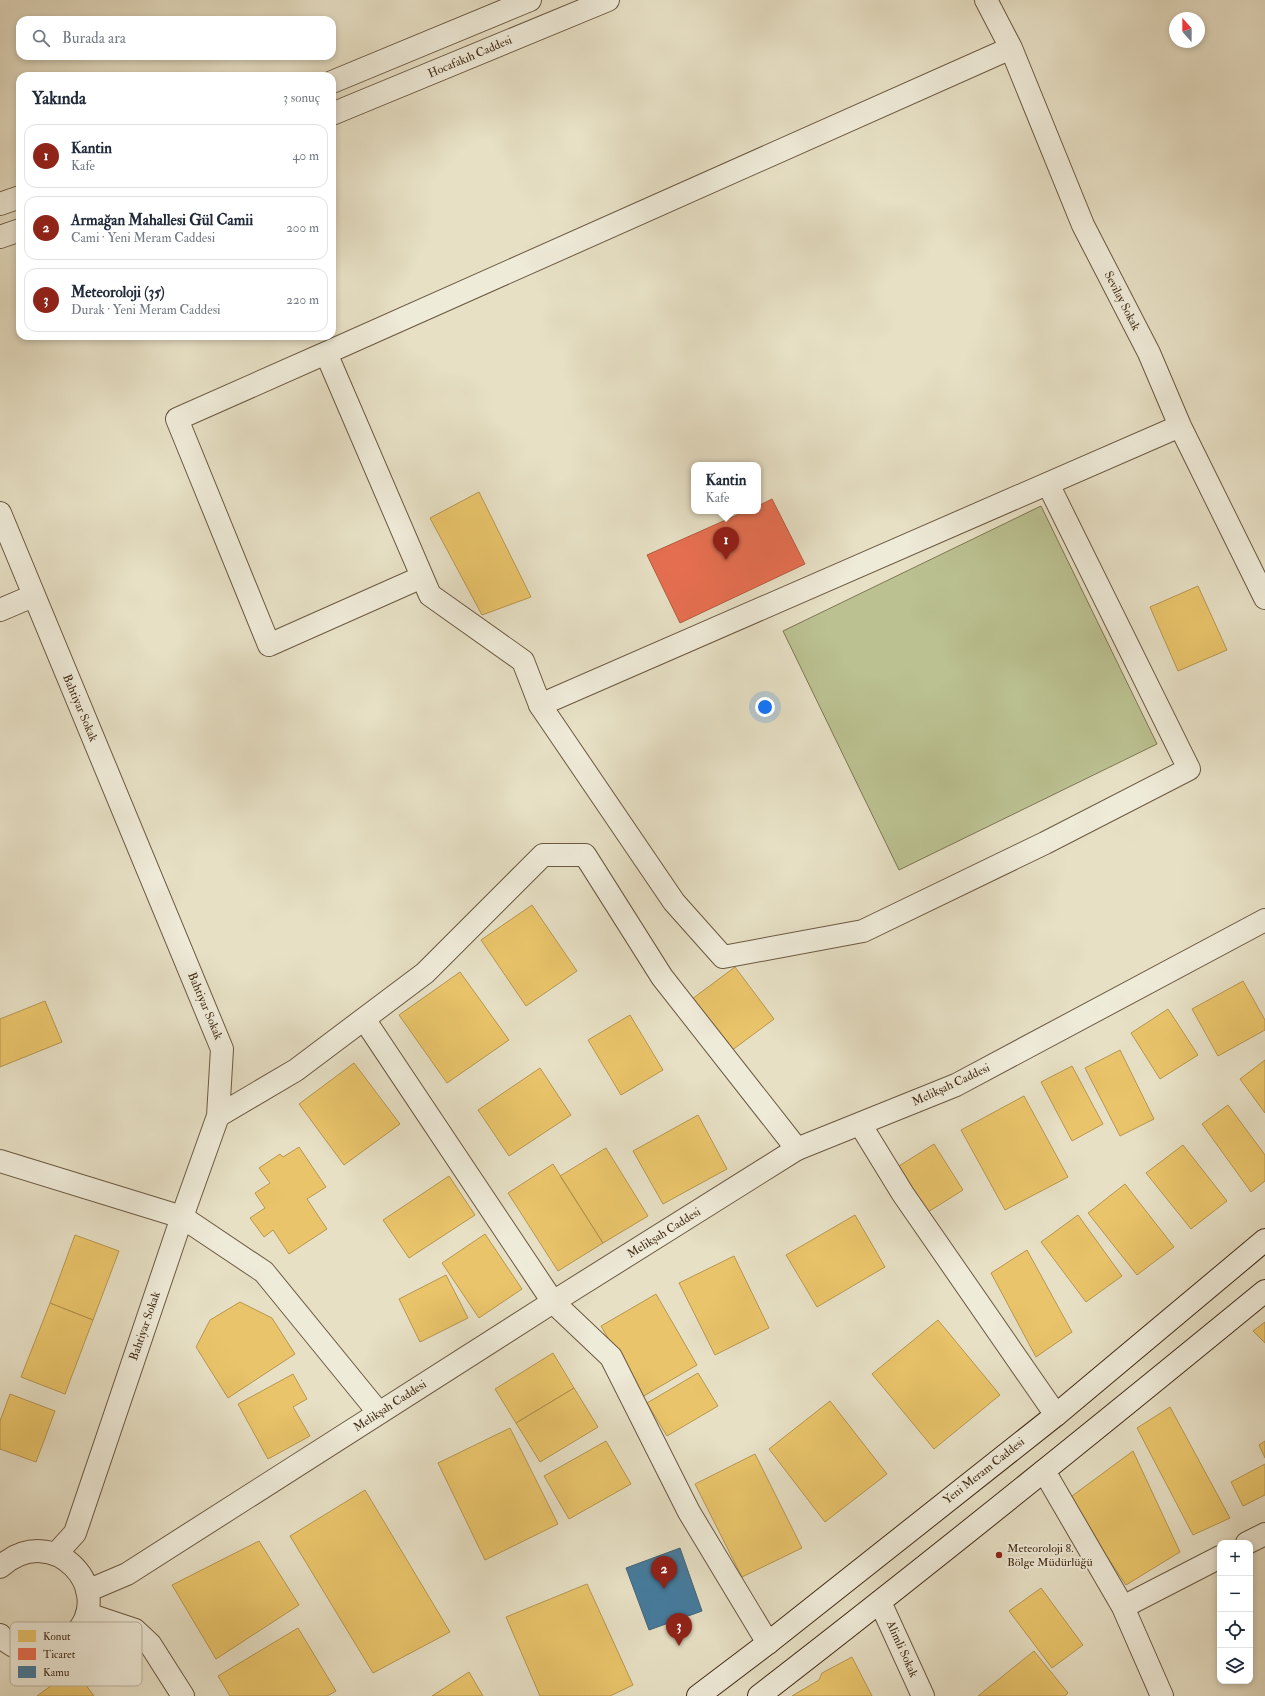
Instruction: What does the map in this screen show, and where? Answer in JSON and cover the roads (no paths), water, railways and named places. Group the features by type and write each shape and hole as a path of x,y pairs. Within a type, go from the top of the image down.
{"street":[{"path":"336,80 530,0"},
{"name":"Hocafakıh Caddesi","path":"336,112 608,0"},
{"name":"Sevilay Sokak","path":"986,0 1011,48 1083,225 1149,353 1180,426 1265,598"},
{"path":"422,577 269,645 177,419 1011,48"},
{"path":"0,204 16,198"},
{"path":"0,237 16,231"},
{"path":"326,353 430,595 524,661 540,705 674,902 723,957 863,931 1045,843 1190,769 1048,484"},
{"path":"540,705 1180,426"},
{"name":"Bahtiyar Sokak","path":"0,513 33,596 222,1049 218,1116 182,1217 75,1533 56,1554"},
{"path":"0,610 33,596"},
{"path":"218,1116 296,1070 425,973 543,855 585,856 662,977 797,1149"},
{"name":"Melikşah Caddesi","path":"87,1591 127,1574 553,1302 797,1149 956,1085 1265,920"},
{"path":"364,1019 553,1302 611,1357 689,1512 768,1643"},
{"path":"860,1124 903,1194 1056,1415"},
{"path":"0,1161 182,1217 264,1272 379,1413"},
{"name":"Yeni Meram Caddesi","path":"698,1696 768,1643 1056,1415 1265,1240"},
{"path":"759,1696 1044,1471 1265,1291"},
{"path":"1044,1471 1122,1607 1162,1696"},
{"path":"1253,1540 1265,1534"},
{"path":"0,1567 9,1559 24,1552 41,1550 56,1554 71,1563 82,1576 87,1591 87,1614 83,1622"},
{"path":"1122,1607 1217,1559"},
{"name":"Alimli Sokak","path":"880,1602 923,1696"},
{"path":"87,1614 111,1622"},
{"path":"142,1637 150,1644 183,1696"}],"place":[{"name":"Kantin","path":"726,560"},
{"name":"Meteoroloji 8. Bölge Müdürlüğü","path":"999,1555"},
{"name":"Armağan Mahallesi Gül Camii","path":"664,1589"},
{"name":"Meteoroloji (35)","path":"679,1646"}]}
